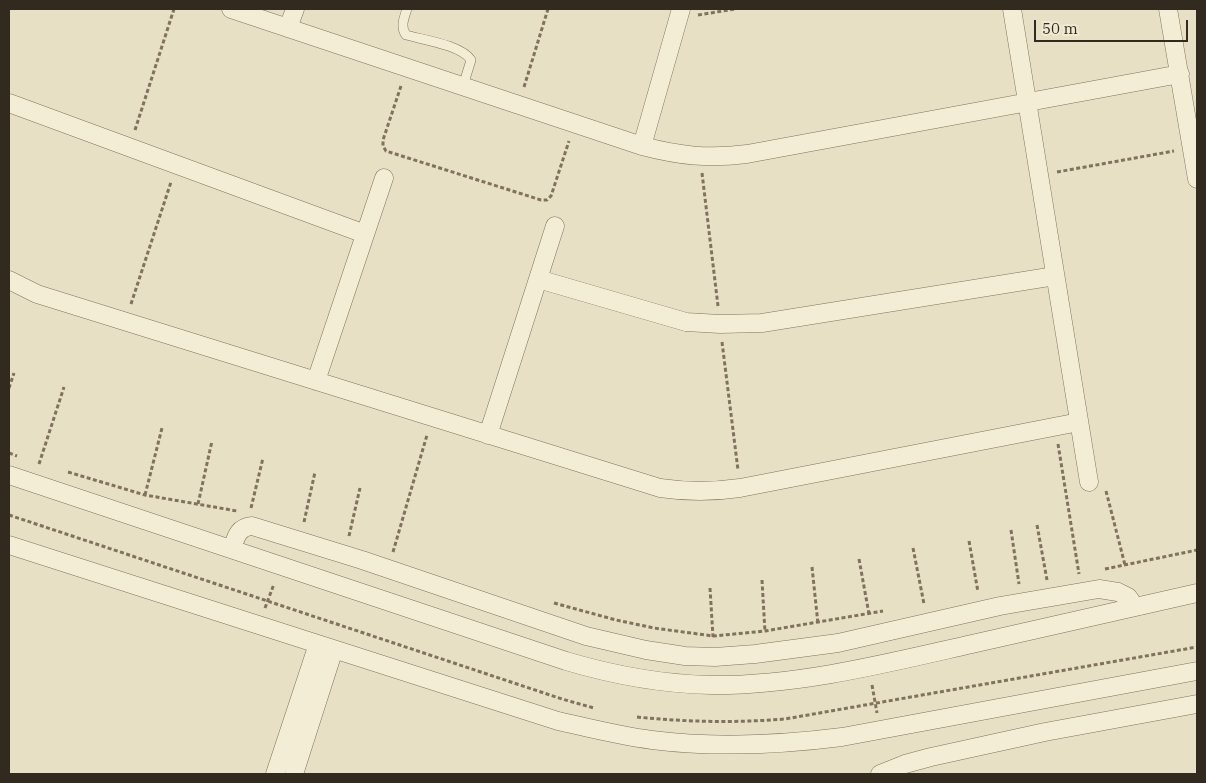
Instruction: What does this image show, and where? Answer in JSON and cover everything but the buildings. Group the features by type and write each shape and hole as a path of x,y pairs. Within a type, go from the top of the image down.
{"street":[{"path":"230,9 642,146 671,154 700,157 748,154 1180,74"},
{"path":"288,28 294,9"},
{"path":"1012,9 1089,482"},
{"path":"1168,9 1197,179"},
{"path":"642,146 680,14"},
{"path":"9,103 365,234"},
{"path":"316,381 384,178"},
{"path":"488,435 555,226"},
{"path":"538,279 686,322 720,324 762,323 1056,276"},
{"path":"9,280 37,294 125,322 660,488 686,492 713,492 740,488 1079,422"},
{"path":"9,475 566,661 601,672 646,680 711,685 759,683 868,667 1197,592"},
{"path":"232,549 241,529 252,526 370,563 586,636 646,650 685,656 715,657 820,646 1000,606 1099,589 1118,592 1128,597 1135,606"},
{"path":"9,545 558,721 604,732 652,740 699,744 795,742 880,730 1197,671"},
{"path":"275,774 326,647"},
{"path":"294,774 326,647"},
{"path":"880,774 905,764 941,754 1045,732 1197,704"}],"lane":[{"path":"407,9 402,26 406,35 458,50 468,55 471,60 463,86"}],"path":[{"path":"129,147 174,9"},
{"path":"519,105 548,9"},
{"path":"680,14 735,9"},
{"path":"407,68 383,140 386,152 541,200 547,200 551,196 575,124"},
{"path":"1039,175 1192,147"},
{"path":"700,157 740,488"},
{"path":"125,322 177,165"},
{"path":"9,388 14,373"},
{"path":"39,464 64,387"},
{"path":"402,555 392,552 433,418"},
{"path":"1054,426 1080,575 1071,576"},
{"path":"144,495 162,428"},
{"path":"198,504 212,441"},
{"path":"9,453 24,458"},
{"path":"250,514 263,458"},
{"path":"31,461 47,466"},
{"path":"63,471 144,495 241,512"},
{"path":"304,525 315,472"},
{"path":"1065,488 1089,482 1096,483 1106,490 1125,565"},
{"path":"340,535 349,538 360,488"},
{"path":"1036,524 1047,581"},
{"path":"1011,530 1020,586 1011,588"},
{"path":"968,541 978,594 986,593"},
{"path":"913,548 924,604"},
{"path":"1098,571 1197,550"},
{"path":"859,559 869,614"},
{"path":"259,625 281,565"},
{"path":"812,568 820,646"},
{"path":"762,580 767,653"},
{"path":"1038,583 1055,580"},
{"path":"710,588 715,657"},
{"path":"551,602 635,624 713,636 765,631 887,610"},
{"path":"915,605 933,602"},
{"path":"868,667 880,730"}]}
